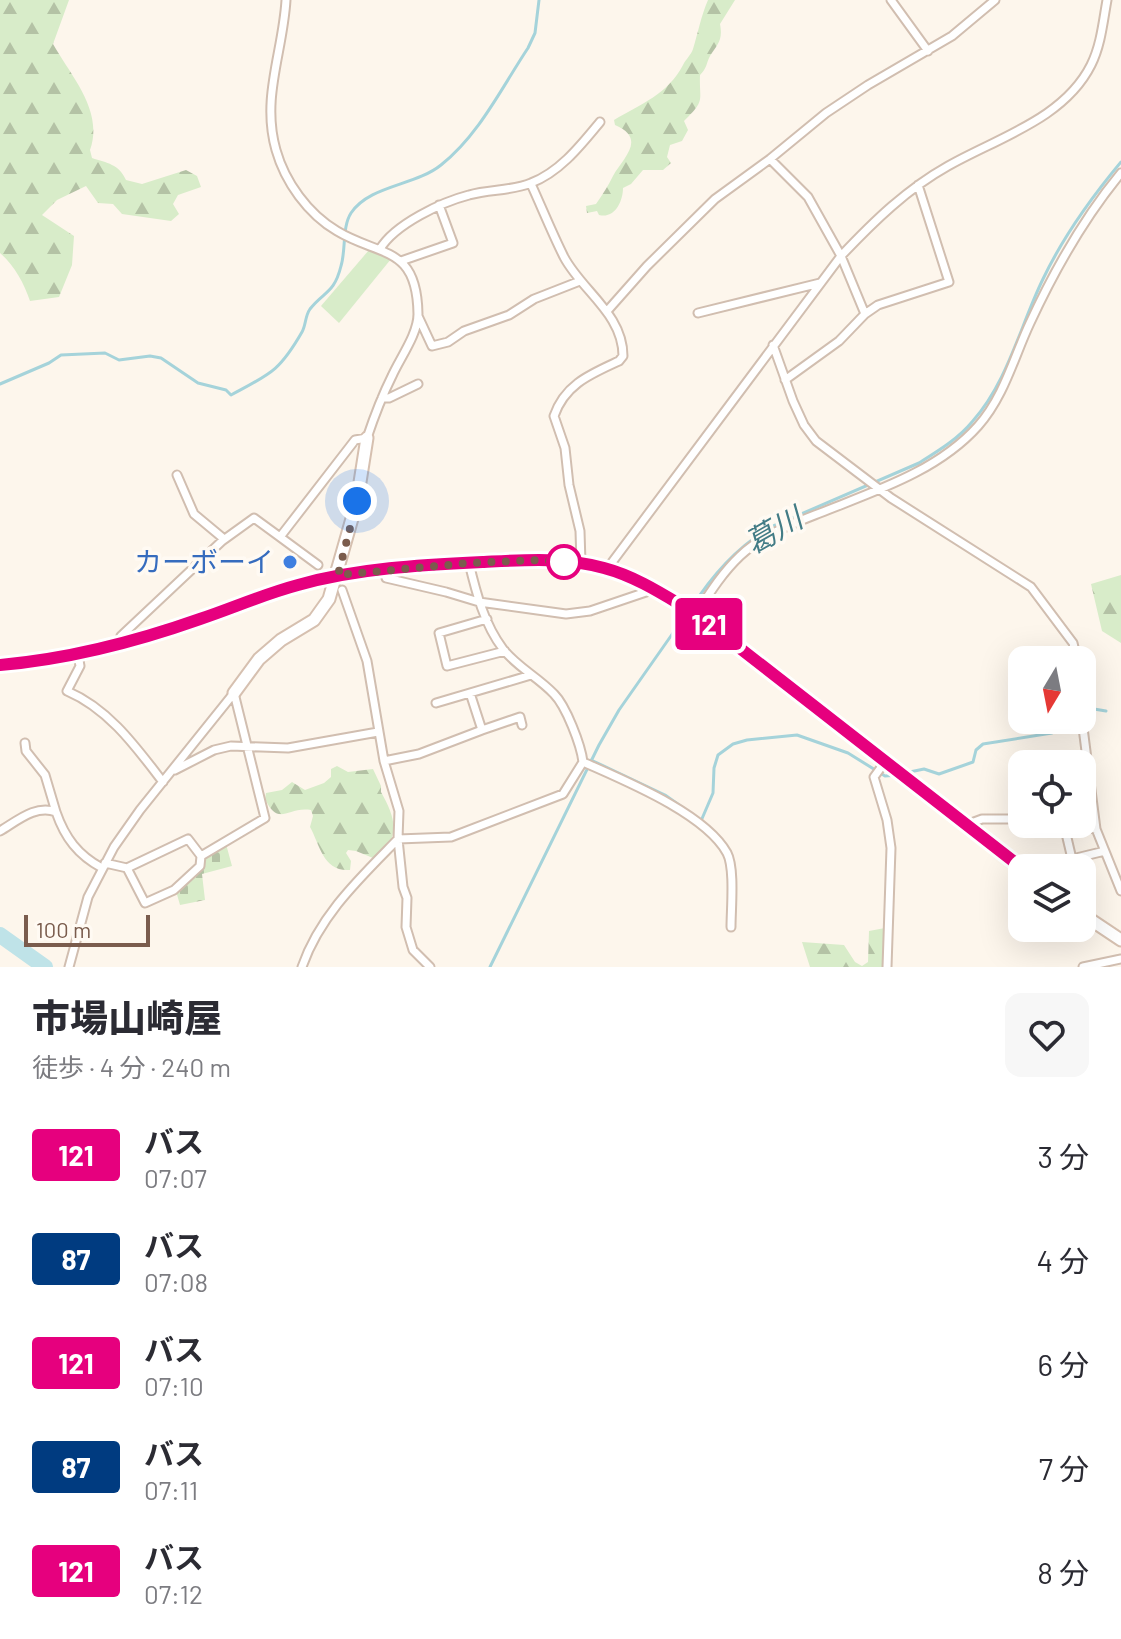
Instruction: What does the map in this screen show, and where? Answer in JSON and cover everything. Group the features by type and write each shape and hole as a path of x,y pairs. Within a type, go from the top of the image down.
{"main road":[{"path":"234,693 259,659 281,640 314,620 324,608 338,575 357,501 367,438"},
{"path":"0,665 78,655 125,644 274,592 338,575 469,563 539,560 581,563 607,569 655,589 692,612 1008,857"},
{"path":"1096,923 1121,940"}],"street":[{"path":"286,0 283,33 270,94 270,125 277,153 295,190 324,222 347,237 380,249 401,261 410,277 418,316 432,346 448,342 464,331 509,315 534,299 580,281"},
{"path":"891,0 928,51"},
{"path":"608,310 647,266 715,199 826,113 952,36 995,0"},
{"path":"607,569 820,283 882,213 947,166 1032,122 1066,98 1091,65 1100,39 1107,0"},
{"path":"380,249 390,235 439,205 469,195 531,184 573,154 600,122"},
{"path":"770,159 808,197 841,256 865,314"},
{"path":"692,612 741,555 764,538 880,489 954,449 979,425 1002,389 1044,293 1074,236 1121,173"},
{"path":"531,184 564,257 580,281 608,310 623,347 623,356 619,361 579,380 560,400 554,416 565,448 569,485 580,531 581,563"},
{"path":"785,380 839,341 878,305 949,282 918,185"},
{"path":"401,261 453,243 439,205"},
{"path":"698,313 820,283"},
{"path":"280,537 355,440 367,438 418,316"},
{"path":"773,345 804,425 816,441 880,489 1031,587 1074,646"},
{"path":"382,398 389,398 418,384"},
{"path":"177,475 194,514 224,539"},
{"path":"125,644 121,636 224,539 254,518 318,565"},
{"path":"469,563 479,602 505,651 554,693 563,705 583,762 660,798 711,834 728,855 731,927"},
{"path":"384,569 386,578 479,602 577,614 655,589"},
{"path":"342,590 367,661 384,761 399,811 398,839 407,898 406,927 413,950 430,967"},
{"path":"487,619 439,633 447,666 505,651"},
{"path":"78,655 80,666 67,691 121,728 163,782"},
{"path":"436,703 531,675"},
{"path":"201,856 265,818 234,693"},
{"path":"69,967 88,897 104,865 140,810 234,693"},
{"path":"470,693 482,730"},
{"path":"384,761 419,754 520,717 522,725"},
{"path":"171,772 214,750 231,746 288,748 378,732"},
{"path":"25,743 26,751 45,775 56,812 70,842 85,859 127,868 188,839 201,856 200,866 174,890 145,903 127,868"},
{"path":"302,967 317,930 342,898 398,839 451,837 563,794 583,762"},
{"path":"885,762 874,777 887,820 891,848 887,967"},
{"path":"0,831 36,810 56,812"},
{"path":"966,825 982,819 1008,819"},
{"path":"1096,829 1121,891"},
{"path":"1064,838 1072,859 1105,851"},
{"path":"1083,967 1121,959"}],"green space":[{"path":"0,0 69,0 53,44 84,94 89,108 93,121 92,158 116,167 126,180 142,184 186,170 197,176 201,187 178,195 173,204 179,214 171,221 122,214 113,204 98,203 86,186 57,200 42,215 74,236 72,265 59,297 30,301 18,275 0,253"},
{"path":"708,0 735,0 720,24 719,42 700,75 700,100 684,121 688,130 682,141 670,145 667,157 671,163 663,170 643,170 623,188 622,198 614,212 605,216 597,211 587,213 586,206 596,204 630,149 630,136 615,125 614,120 670,84 692,51"},
{"path":"369,250 391,259 339,323 321,306"},
{"path":"1121,575 1121,643 1102,631 1091,584"},
{"path":"337,766 348,772 373,769 393,819 394,828 389,844 373,858 348,850 350,870 334,867 324,856 310,827 311,810 279,814 270,808 265,799 266,793 282,790 292,782 305,790 324,783 331,777 331,769"},
{"path":"226,844 232,866 202,874 205,900 180,905 176,891 203,859"},
{"path":"885,928 884,967 810,967 802,942 844,945 855,962 862,966 868,962 869,931"}],"waterway":[{"path":"0,384 61,355 105,353 119,360 150,356 161,358 198,383 226,390 231,395 265,376 287,356 302,332 310,309 335,282 351,213 369,197 430,172 467,140 528,48 535,33 539,0"},
{"name":"葛川","path":"692,607 727,562 747,543 771,527 919,463 966,428 995,389 1059,248 1121,162"},
{"name":"葛川","path":"490,967 599,745 619,710 687,613"},
{"path":"1096,709 1106,711"},
{"path":"905,773 924,769 939,774 973,762 976,750 983,744 1046,734"},
{"path":"701,821 713,793 718,755 733,744 747,740 797,735 848,753 885,776 898,775"},
{"path":"591,760 665,795 682,807"},
{"path":"0,935 45,967"}],"bus line":[{"name":"121","path":"0,665 67,657 125,644 274,592 338,575 443,564 539,560 599,566 655,589 696,614 1008,857"}],"place":[{"name":"カーボーイ","path":"290,562"}],"route":[{"path":"357,501 338,575 469,563 564,562"}]}
